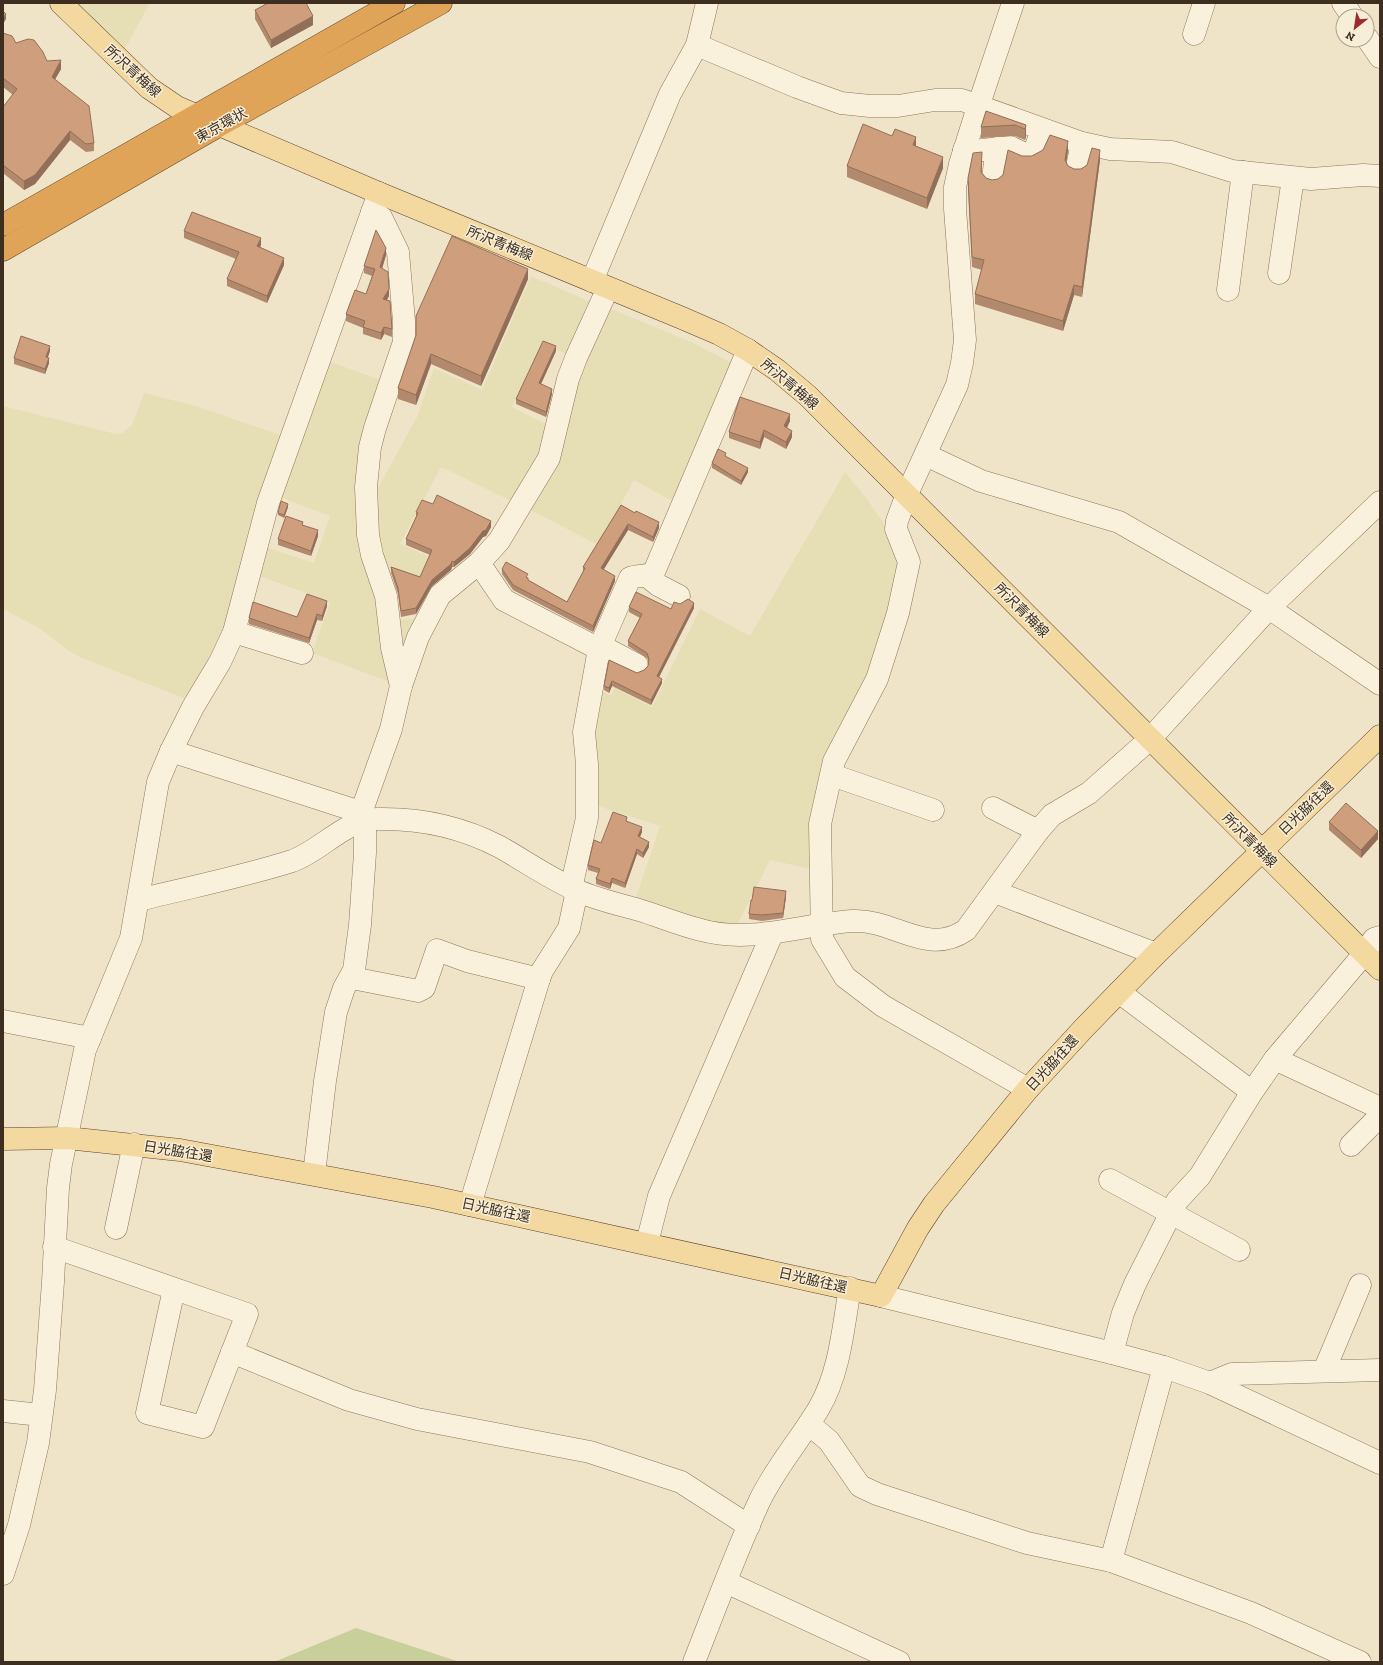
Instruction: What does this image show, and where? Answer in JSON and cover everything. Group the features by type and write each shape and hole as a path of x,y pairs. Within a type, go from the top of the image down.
{"highway":[{"name":"東京環状","path":"3,225 194,115 394,3"},
{"name":"東京環状","path":"3,250 220,125 441,3"}],"main road":[{"name":"所沢青梅線","path":"61,3 149,88 163,99 194,115 220,125 375,202 600,284 719,334 748,350 777,370 808,396 907,494 1380,969"},
{"name":"日光脇往還","path":"3,1139 67,1138 180,1150 314,1174 470,1205 881,1296 918,1228 934,1204 1028,1089 1156,954 1380,736"}],"street":[{"path":"314,1174 325,1081 336,1012 344,988 352,978 360,926 365,853 361,819 391,729 400,686 418,637 440,595 479,563 499,541 549,458 568,379 600,284 670,94 697,45 707,3"},
{"path":"1013,3 964,150 955,187 955,209 965,340 957,384 907,494 897,521 896,529 909,562 898,613 877,679 834,762 820,824 822,939 845,977 882,1006 1028,1089"},
{"path":"1194,34 1204,3"},
{"path":"697,45 797,87 841,103 870,106 898,106 934,100 962,100 1082,144 1110,149 1172,152 1232,171 1310,180 1363,175 1380,176"},
{"path":"1374,48 1380,57"},
{"path":"964,150 974,151 1010,147 1027,155 1034,152 1042,130"},
{"path":"1077,167 1082,144"},
{"path":"993,178 997,148"},
{"path":"1228,290 1243,172"},
{"path":"1279,273 1293,178"},
{"path":"3,1574 19,1525 34,1467 41,1416 53,1282 58,1188 85,1050 131,938 139,900 158,782 171,751 193,707 220,662 234,632 268,503 375,202"},
{"path":"375,202 398,252 404,321 404,342 375,428 369,452 366,488 368,535 372,555 386,596 392,648 400,686"},
{"path":"647,576 654,572 748,350"},
{"path":"926,455 981,481 1119,522 1269,608 1380,684"},
{"path":"171,751 361,819 398,819 426,822 466,832 498,846 574,889 701,930 728,935 772,934 856,921 872,923 932,940 942,941 956,937 966,930 1038,831 1052,815 1089,793 1150,739 1269,608 1380,502"},
{"path":"479,563 504,600 637,665"},
{"path":"470,1205 539,979 542,971 568,928 587,818 587,764 584,732 600,648 630,578 638,575 647,576 658,585 679,596"},
{"path":"234,632 302,653"},
{"path":"832,775 933,810"},
{"path":"993,808 1038,831"},
{"path":"139,900 294,860 361,819"},
{"path":"995,892 1156,954"},
{"path":"647,1243 659,1196 772,934"},
{"path":"1112,1353 1123,1313 1135,1284 1176,1201 1200,1176 1252,1092 1275,1059 1364,954 1374,939 1380,937"},
{"path":"352,978 418,991 424,988 437,950 467,961 539,979"},
{"path":"1119,992 1252,1092"},
{"path":"3,1021 90,1038"},
{"path":"1275,1059 1380,1108"},
{"path":"1350,1145 1380,1116"},
{"path":"116,1228 134,1144"},
{"path":"1110,1180 1239,1250"},
{"path":"54,1248 247,1314 203,1427 146,1413 174,1290"},
{"path":"1324,1371 1360,1285"},
{"path":"694,1662 749,1526 773,1475 820,1407 837,1365 850,1288"},
{"path":"881,1296 1164,1367 1210,1383 1380,1464"},
{"path":"232,1352 348,1400 417,1419 590,1452 681,1482 749,1526"},
{"path":"1111,1561 1164,1367"},
{"path":"1210,1383 1232,1374 1380,1370"},
{"path":"3,1411 41,1416"},
{"path":"809,1424 829,1442 860,1486 877,1494 1027,1543 1111,1561 1251,1613 1360,1662"},
{"path":"726,1582 899,1662"}],"shaded area":[{"path":"74,3 150,3 123,52"},
{"path":"531,276 595,304 573,357 541,343 512,407 553,428 518,504 441,467 400,544 430,557 419,581 380,567 369,504 417,417 434,368 482,390"},
{"path":"604,306 691,342 736,365 678,504 634,480 598,545 525,507"},
{"path":"325,360 386,382 367,447 395,684 312,653 330,602 255,574 262,546 314,563 330,516 277,496"},
{"path":"144,393 196,406 286,437 231,620 186,699 80,657 69,651 39,628 3,609 3,406 116,434 122,433 132,425"},
{"path":"845,472 883,522 902,565 896,598 848,726 816,870 770,860 735,930 634,903 660,826 592,804 592,763 597,689 611,695 615,688 652,707 700,609 750,636"},
{"path":"422,618 400,676 391,621"}],"green space":[{"path":"356,1628 460,1662 274,1662"}],"building":[{"path":"268,3 306,3 313,16 271,40 255,10"},
{"path":"3,11 6,14 3,18"},
{"path":"3,33 12,36 16,43 28,39 34,40 43,52 47,61 61,60 52,77 89,106 94,143 86,144 70,131 35,175 24,181 3,165 3,107 17,89 3,78"},
{"path":"986,111 1026,125 1025,129 1015,125 981,127"},
{"path":"863,124 892,136 895,129 916,137 913,145 943,157 927,198 847,166"},
{"path":"1050,135 1068,141 1065,160 1068,166 1074,169 1081,169 1087,165 1092,148 1100,150 1082,287 1074,285 1063,321 975,294 984,260 972,257 968,178 973,153 982,152 981,172 986,178 992,180 998,179 1003,175 1008,150 1022,156 1032,156 1043,150"},
{"path":"192,212 261,238 257,246 284,258 267,296 227,279 239,252 184,231"},
{"path":"376,230 386,248 380,267 388,272 389,289 383,299 390,301 392,329 384,327 381,333 363,327 365,321 346,314 355,290 366,294 375,269 364,266"},
{"path":"452,236 528,269 481,376 431,354 416,395 398,388 416,335 416,316"},
{"path":"21,336 50,346 46,357 49,358 45,369 14,358"},
{"path":"543,341 556,346 539,383 552,389 546,412 516,399"},
{"path":"740,397 790,414 784,426 792,431 786,442 764,430 760,442 729,432"},
{"path":"718,449 726,453 725,456 748,468 741,481 712,463"},
{"path":"437,495 491,521 486,530 483,531 470,548 454,562 452,561 451,564 432,580 416,608 401,611 398,588 391,567 420,577 432,550 406,539 418,513 416,512 422,500 433,504"},
{"path":"281,501 288,504 284,515 278,513"},
{"path":"621,505 635,513 636,511 659,522 653,537 628,524 601,568 615,576 593,626 513,585 502,569 506,562 528,574 526,577 528,580 567,602 585,568 583,567"},
{"path":"286,516 303,522 302,525 318,530 311,551 278,539"},
{"path":"636,592 671,609 674,602 680,604 688,599 694,603 657,676 662,679 651,700 612,681 609,688 604,686 609,660 637,673 644,670 648,666 649,659 647,653 628,641 642,614 629,607"},
{"path":"307,594 327,601 322,616 317,614 309,638 249,618 253,602 297,617"},
{"path":"1346,803 1378,831 1361,850 1329,822"},
{"path":"613,812 627,817 626,821 642,827 638,836 649,842 643,853 637,849 625,883 612,878 610,884 596,879 600,869 588,865 594,840 601,843"},
{"path":"754,887 786,891 783,913 762,915 749,914"}]}
